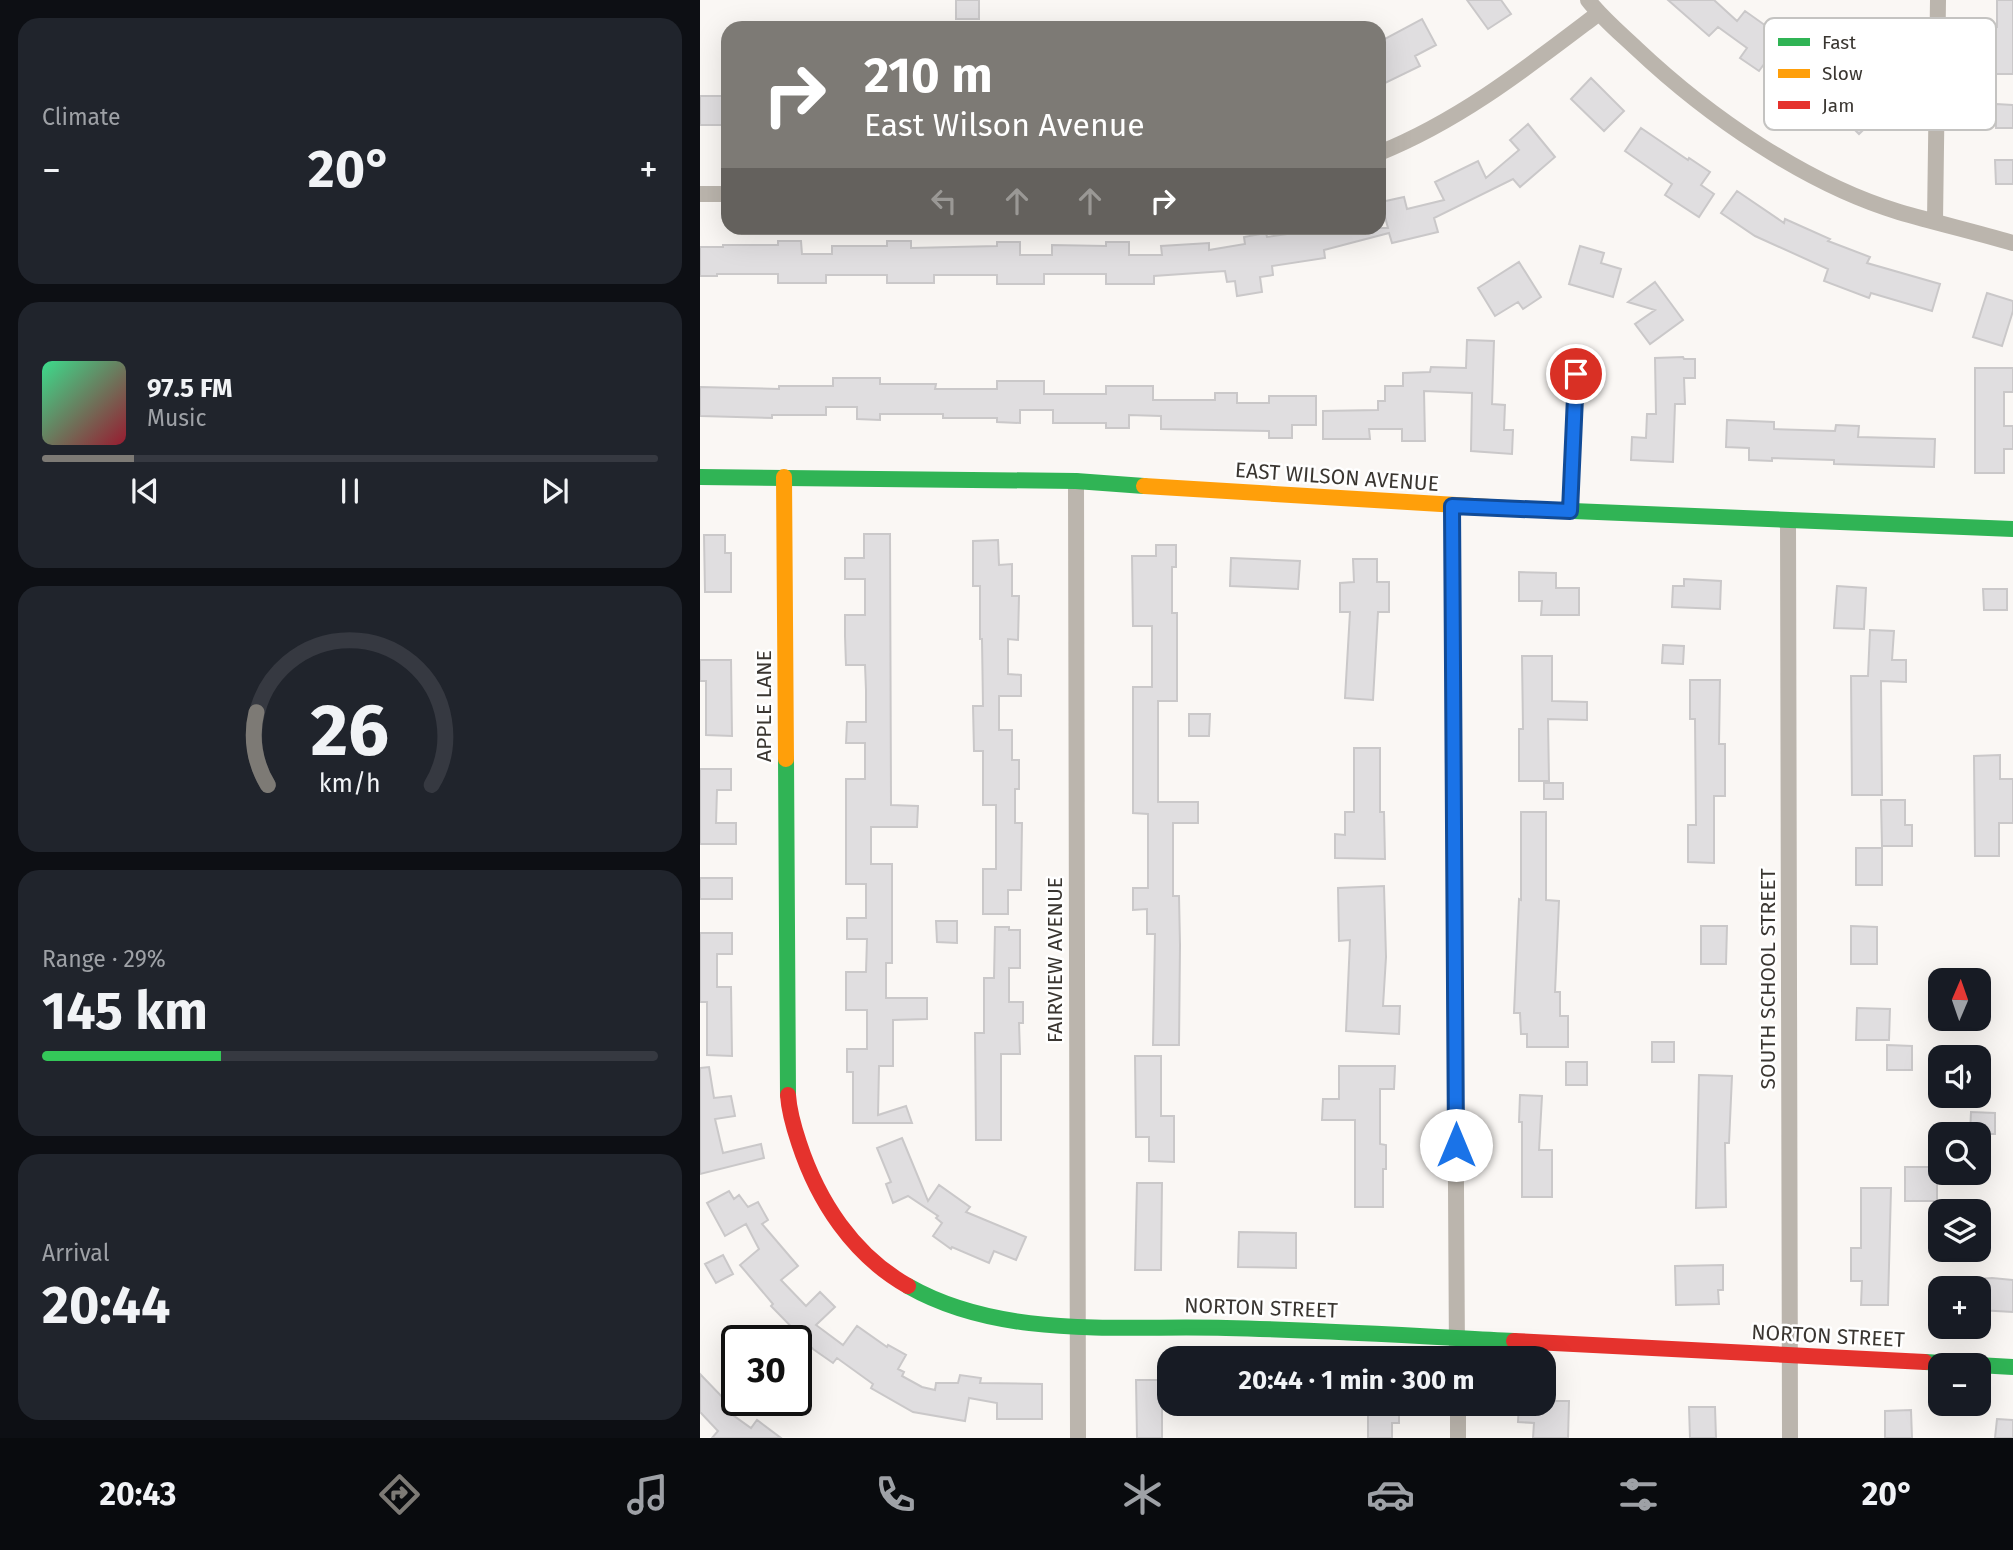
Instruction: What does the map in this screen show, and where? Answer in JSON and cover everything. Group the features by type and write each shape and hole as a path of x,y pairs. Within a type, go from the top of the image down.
{"street":[{"path":"1588,0 1674,82 1705,107 1798,167 1846,191 1898,212 2013,243"},
{"path":"1938,0 1938,18"},
{"path":"1386,150 1449,120 1504,85 1599,13"},
{"path":"1935,221 1936,130"},
{"path":"700,194 721,194"},
{"path":"1570,511 1576,374"},
{"name":"EAST WILSON AVENUE","path":"700,477 1076,481 1452,506 2013,529"},
{"name":"APPLE LANE","path":"784,477 786,934"},
{"name":"FAIRVIEW AVENUE","path":"1076,481 1078,1438"},
{"path":"1452,506 1457,1346"},
{"name":"SOUTH SCHOOL STREET","path":"1788,520 1790,1438"},
{"name":"NORTON STREET","path":"786,934 788,1100 795,1137 806,1168 818,1193 852,1242 901,1282 947,1305 1026,1324 1222,1327 2013,1367"},
{"path":"1458,1416 1458,1438"}],"building":[{"path":"956,0 979,0 979,19 956,19"},
{"path":"1467,0 1501,0 1511,14 1488,29"},
{"path":"1668,0 1714,0 1737,21 1745,11 1764,24 1764,64 1759,71 1740,58 1747,48 1718,27 1709,36"},
{"path":"1997,0 2013,0 2013,74 1996,74"},
{"path":"1422,19 1436,45 1415,56 1420,66 1386,83 1386,38"},
{"path":"1591,78 1624,111 1604,131 1571,99"},
{"path":"700,96 721,96 721,125 700,125"},
{"path":"1996,104 2013,105 2013,128 1996,128"},
{"path":"1528,124 1555,157 1520,187 1513,179 1434,218 1438,232 1392,243 1389,233 1386,234 1386,201 1404,197 1407,209 1444,200 1435,182 1478,161 1486,178 1519,150 1510,140"},
{"path":"1641,128 1710,172 1701,185 1714,194 1699,217 1665,195 1672,184 1625,151"},
{"path":"1995,160 2013,160 2013,184 1996,184"},
{"path":"1737,191 1784,223 1785,219 1830,239 1828,241 1870,257 1867,263 1940,284 1932,311 1871,293 1869,298 1824,281 1828,269 1755,236 1721,213"},
{"path":"1381,235 1324,250 1325,258 1272,266 1273,275 1260,277 1262,292 1237,296 1235,281 1227,282 1225,271 1154,276 1154,284 1106,284 1106,274 1044,274 1044,284 997,284 997,275 934,275 934,283 887,283 887,275 826,275 826,283 778,283 778,274 700,276 700,247 778,245 778,241 801,241 802,254 832,254 832,246 887,246 887,241 911,241 911,248 997,246 997,242 1020,242 1020,255 1052,255 1052,245 1106,246 1106,242 1129,242 1129,255 1162,255 1161,246 1209,243 1209,250 1245,244 1244,237"},
{"path":"1580,246 1604,253 1601,263 1621,269 1613,297 1569,284"},
{"path":"1519,262 1541,297 1523,309 1518,302 1495,316 1478,288"},
{"path":"1655,282 1683,320 1650,344 1635,324 1655,310 1628,302"},
{"path":"1987,293 2013,301 2013,311 2002,346 1973,337"},
{"path":"1467,340 1494,341 1492,404 1505,405 1504,430 1513,430 1512,454 1471,451 1472,393 1424,391 1425,441 1402,441 1402,429 1369,429 1370,439 1323,439 1323,411 1378,410 1378,401 1385,401 1385,386 1403,386 1403,373 1430,372 1431,367 1466,368"},
{"path":"1655,358 1695,359 1695,378 1684,378 1685,404 1675,404 1673,462 1631,460 1632,437 1646,438 1647,414 1656,414"},
{"path":"1975,368 2013,368 2013,392 2004,392 2004,426 2013,426 2013,449 2004,449 2004,473 1975,473"},
{"path":"833,378 880,378 880,384 936,384 935,389 997,389 997,381 1044,381 1044,394 1106,394 1106,386 1153,386 1153,400 1215,400 1215,393 1237,393 1237,403 1269,403 1269,396 1316,396 1316,425 1292,425 1292,438 1269,438 1269,431 1161,429 1161,416 1129,415 1129,428 1106,428 1106,423 1053,423 1053,410 1020,410 1020,423 997,422 997,418 943,418 943,414 880,414 880,420 857,419 857,407 826,407 826,415 772,415 772,418 700,416 700,387 779,389 779,386 833,386"},
{"path":"1727,420 1774,422 1774,429 1835,431 1836,425 1859,426 1858,437 1935,439 1934,467 1834,464 1834,460 1749,460 1749,448 1726,447"},
{"path":"864,534 890,534 891,805 918,806 917,827 871,827 871,864 892,864 892,963 886,963 886,998 927,998 927,1019 893,1020 893,1066 879,1066 878,1115 906,1106 912,1123 853,1123 853,1072 847,1072 847,1049 867,1049 867,1010 846,1010 846,972 866,972 867,939 847,939 847,918 866,918 866,884 846,884 846,779 865,779 865,743 846,743 847,722 866,722 866,690 865,665 846,665 845,636 845,615 865,615 865,579 845,579 845,558 864,558"},
{"path":"704,535 725,535 725,553 731,553 731,592 705,592"},
{"path":"998,540 999,565 1012,564 1012,596 1019,596 1018,640 1008,639 1008,674 1021,675 1021,696 999,696 999,730 1012,730 1012,760 1019,760 1019,789 1015,789 1015,823 1022,823 1021,890 1008,890 1008,914 983,914 983,869 996,869 996,805 983,805 983,751 974,751 973,706 983,706 980,586 973,586 973,541"},
{"path":"1156,545 1176,545 1176,567 1172,567 1172,613 1177,613 1177,701 1158,701 1158,802 1198,802 1198,823 1173,823 1173,896 1179,896 1179,1045 1153,1045 1155,934 1147,934 1147,909 1133,910 1133,888 1148,888 1148,814 1133,813 1133,687 1152,687 1152,626 1133,626 1132,556 1156,556"},
{"path":"1231,558 1300,561 1298,589 1230,586"},
{"path":"1353,559 1377,559 1377,582 1389,582 1389,612 1378,612 1373,700 1345,698 1350,612 1340,612 1340,583 1354,582"},
{"path":"1519,572 1556,573 1556,588 1579,588 1579,615 1541,615 1542,601 1519,601"},
{"path":"1684,579 1721,581 1720,609 1672,607 1673,586 1684,586"},
{"path":"1837,586 1866,588 1864,629 1834,628"},
{"path":"1983,589 2007,589 2007,610 1984,610"},
{"path":"1870,630 1894,631 1892,660 1906,660 1906,682 1881,681 1882,795 1852,795 1851,676 1868,676"},
{"path":"1663,645 1684,646 1683,664 1662,663"},
{"path":"1522,656 1552,656 1552,701 1587,702 1587,720 1548,719 1549,781 1519,781 1519,729 1523,729"},
{"path":"700,660 731,660 732,736 706,735 706,681 700,681"},
{"path":"1690,680 1720,680 1719,744 1725,744 1725,796 1714,796 1714,863 1688,862 1688,825 1696,825 1695,719 1690,719"},
{"path":"1189,714 1210,714 1209,736 1189,736"},
{"path":"1354,748 1380,748 1380,812 1384,812 1385,859 1335,858 1335,834 1345,835 1345,812 1354,812"},
{"path":"2000,755 2000,779 2013,779 2013,823 1999,823 1999,856 1975,856 1974,756"},
{"path":"700,769 731,769 731,790 717,790 716,823 736,823 736,844 700,844"},
{"path":"1544,783 1563,783 1563,799 1544,799"},
{"path":"1881,800 1905,800 1905,825 1912,825 1912,846 1882,846"},
{"path":"1521,812 1546,812 1546,900 1559,901 1555,992 1560,992 1560,1016 1568,1016 1568,1047 1527,1047 1527,1034 1521,1034 1520,1013 1514,1013 1519,899 1521,900"},
{"path":"1856,848 1882,848 1882,885 1856,885"},
{"path":"700,878 732,878 732,899 700,899"},
{"path":"1384,886 1386,957 1383,1006 1400,1006 1399,1034 1346,1031 1350,940 1339,941 1338,888"},
{"path":"936,921 957,921 957,943 937,942"},
{"path":"1701,926 1727,926 1726,964 1701,964"},
{"path":"1851,926 1877,927 1877,964 1851,964"},
{"path":"995,927 1020,930 1020,968 1009,968 1009,1002 1023,1002 1023,1023 1019,1023 1020,1054 1001,1054 1001,1140 976,1140 975,1033 984,1033 984,978 994,978"},
{"path":"700,933 732,933 732,954 717,954 717,987 731,987 732,1056 707,1055 707,1002 700,1002"},
{"path":"1857,1008 1890,1009 1889,1040 1856,1040"},
{"path":"1652,1042 1674,1042 1674,1062 1652,1062"},
{"path":"1887,1045 1912,1046 1912,1070 1887,1070"},
{"path":"1135,1056 1161,1056 1161,1116 1174,1116 1174,1162 1149,1161 1149,1137 1136,1137"},
{"path":"1566,1062 1587,1062 1587,1085 1566,1085"},
{"path":"1339,1066 1395,1066 1394,1089 1380,1089 1380,1144 1386,1145 1383,1207 1355,1207 1355,1120 1322,1120 1323,1099 1339,1099"},
{"path":"709,1067 714,1098 731,1096 735,1116 715,1119 723,1153 761,1144 764,1158 700,1174 700,1068"},
{"path":"1699,1075 1732,1076 1729,1143 1725,1143 1726,1207 1696,1208"},
{"path":"1520,1095 1542,1096 1539,1150 1552,1150 1552,1197 1522,1197"},
{"path":"1971,1112 1995,1113 1995,1134 1991,1134 1991,1122 1971,1122"},
{"path":"902,1138 928,1201 939,1185 970,1207 966,1212 1026,1237 1016,1260 994,1251 989,1263 952,1247 951,1249 933,1236 942,1223 936,1218 938,1216 908,1196 893,1203 886,1184 891,1182 877,1148"},
{"path":"1905,1167 1928,1167 1928,1185 1937,1185 1937,1199 1905,1201"},
{"path":"1137,1183 1162,1183 1161,1270 1135,1270"},
{"path":"1861,1188 1891,1188 1888,1305 1861,1305 1862,1281 1851,1281 1851,1248 1861,1248"},
{"path":"729,1191 734,1199 739,1195 748,1207 758,1202 768,1220 762,1224 798,1266 781,1280 806,1306 820,1292 835,1307 816,1325 843,1345 857,1326 887,1347 888,1345 906,1355 898,1369 904,1372 902,1376 922,1387 935,1390 936,1383 958,1383 960,1375 981,1378 980,1383 1042,1384 1042,1419 997,1419 997,1403 969,1398 965,1421 913,1412 871,1388 873,1384 837,1358 833,1363 812,1348 812,1325 790,1325 771,1306 773,1304 740,1265 759,1249 746,1224 725,1236 707,1203"},
{"path":"1239,1232 1296,1233 1296,1268 1238,1267"},
{"path":"723,1255 733,1274 716,1283 705,1264"},
{"path":"1723,1265 1723,1290 1718,1290 1719,1304 1676,1305 1675,1266"},
{"path":"1991,1278 2013,1280 2013,1312 1991,1311"},
{"path":"700,1374 721,1396 721,1416 734,1416 751,1428 757,1420 781,1438 712,1438 718,1431 700,1412"},
{"path":"1136,1380 1157,1380 1157,1416 1162,1416 1162,1438 1137,1438"},
{"path":"1556,1401 1569,1401 1568,1438 1533,1438 1534,1423 1518,1422 1518,1416 1556,1416"},
{"path":"1689,1407 1715,1407 1716,1438 1690,1438"},
{"path":"1911,1410 1912,1438 1885,1438 1885,1411"},
{"path":"1368,1416 1399,1416 1399,1423 1392,1423 1392,1438 1368,1438"},
{"path":"1997,1419 2013,1420 2013,1438 1995,1438"}],"traffic: fast":[{"path":"700,477 1076,481 1144,486"},
{"path":"1523,509 2013,529"},
{"path":"786,759 788,1095"},
{"path":"908,1286 945,1303 983,1315 1063,1326 1262,1329 1514,1341"},
{"path":"1925,1362 2013,1367"}],"traffic: slow":[{"path":"784,477 786,759"},
{"path":"1144,486 1523,509"}],"traffic: jam":[{"path":"788,1095 799,1143 827,1206 870,1259 908,1286"},
{"path":"1514,1341 1925,1362"}],"route":[{"path":"1456,1145 1452,506 1570,511 1576,374"}]}
